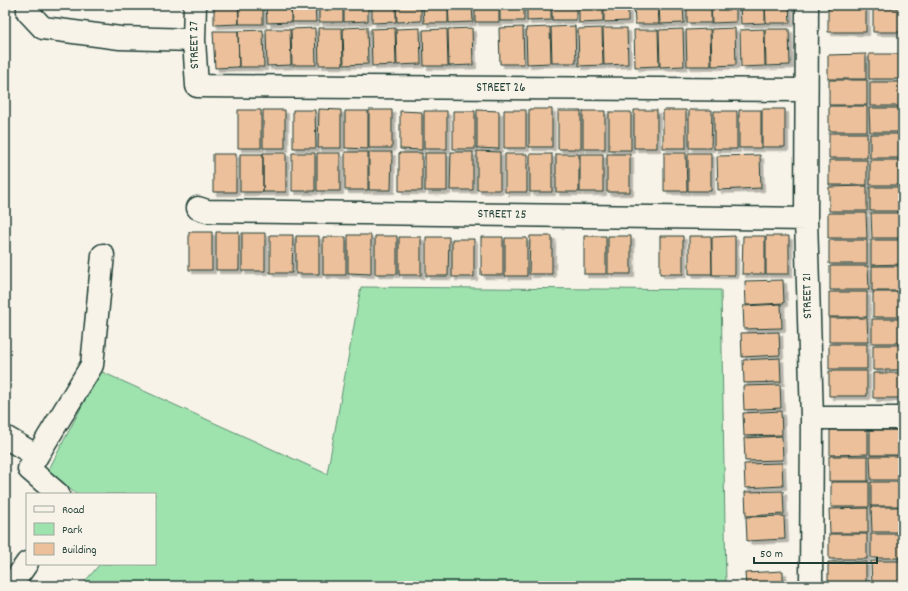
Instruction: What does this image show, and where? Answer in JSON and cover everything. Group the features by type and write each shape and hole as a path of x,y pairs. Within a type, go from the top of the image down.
{"street":[{"path":"28,5 28,12 43,28 120,38 194,40"},
{"name":"STREET 27","path":"195,5 194,40 197,86"},
{"name":"STREET 21","path":"807,5 806,219 812,418 811,586"},
{"name":"STREET 26","path":"197,86 806,90"},
{"name":"STREET 25","path":"198,208 207,211 806,219"},
{"path":"57,493 29,469 92,365 103,255"},
{"path":"812,418 903,418"},
{"path":"5,437 37,456"},
{"path":"11,586 26,564"}],"green space":[{"path":"361,287 721,290 726,586 81,586 99,565 156,565 156,493 75,493 48,471 100,371 327,474"}],"building":[{"path":"214,5 238,5 239,24 214,25"},
{"path":"239,5 263,5 263,24 239,24"},
{"path":"266,5 291,5 291,22 267,23"},
{"path":"291,5 315,5 316,22 292,22"},
{"path":"319,5 343,5 343,22 319,22"},
{"path":"344,5 368,5 368,21 344,22"},
{"path":"372,5 396,5 396,22 372,23"},
{"path":"396,5 421,5 421,21 397,22"},
{"path":"423,5 448,5 448,23 424,23"},
{"path":"448,5 472,5 473,22 449,23"},
{"path":"475,5 499,5 499,22 475,22"},
{"path":"500,5 524,5 524,21 500,21"},
{"path":"527,5 551,5 551,20 527,21"},
{"path":"552,5 576,5 576,20 552,20"},
{"path":"579,5 603,5 603,22 579,23"},
{"path":"604,5 628,5 628,21 604,22"},
{"path":"634,5 658,5 659,24 635,24"},
{"path":"659,5 683,5 684,23 660,24"},
{"path":"687,5 711,5 711,23 687,23"},
{"path":"711,5 736,5 736,22 712,23"},
{"path":"740,5 765,5 765,23 741,24"},
{"path":"765,5 789,5 790,23 766,23"},
{"path":"828,8 866,8 866,32 828,32"},
{"path":"873,8 903,8 903,32 873,32"},
{"path":"575,26 576,63 552,63 551,27"},
{"path":"367,27 368,64 344,65 343,28"},
{"path":"523,27 524,64 500,64 499,28"},
{"path":"550,27 551,63 527,64 526,28"},
{"path":"315,28 316,65 292,65 291,29"},
{"path":"318,28 342,28 343,65 319,65"},
{"path":"395,28 396,65 372,66 371,29"},
{"path":"420,28 421,64 397,65 396,29"},
{"path":"472,28 473,65 449,66 448,29"},
{"path":"602,28 603,65 579,66 578,29"},
{"path":"603,28 627,28 628,64 604,65"},
{"path":"735,28 736,65 712,66 711,29"},
{"path":"266,29 290,29 291,65 267,66"},
{"path":"447,29 448,66 424,66 423,30"},
{"path":"683,29 684,66 660,67 659,30"},
{"path":"710,29 711,66 687,66 686,30"},
{"path":"764,29 765,66 741,67 740,30"},
{"path":"765,29 789,29 790,65 766,66"},
{"path":"263,30 264,67 239,67 238,31"},
{"path":"634,30 658,30 659,66 635,67"},
{"path":"213,31 238,31 239,67 215,68"},
{"path":"866,54 866,79 828,79 828,55"},
{"path":"869,54 903,54 903,79 869,79"},
{"path":"829,80 867,80 867,105 829,105"},
{"path":"870,82 903,82 903,106 870,106"},
{"path":"829,106 867,106 867,131 829,131"},
{"path":"869,108 903,108 903,132 870,132"},
{"path":"319,109 341,110 341,148 318,148"},
{"path":"529,109 552,109 552,147 529,147"},
{"path":"762,109 785,109 785,147 762,147"},
{"path":"238,110 261,110 261,148 238,148"},
{"path":"263,110 285,110 285,148 263,148"},
{"path":"293,110 315,110 316,148 293,148"},
{"path":"369,110 392,110 392,148 369,148"},
{"path":"477,110 499,111 499,149 477,148"},
{"path":"504,110 526,110 526,148 504,148"},
{"path":"634,110 657,110 657,148 634,148"},
{"path":"663,110 686,110 686,148 663,148"},
{"path":"689,110 712,110 711,148 689,148"},
{"path":"739,110 761,110 761,148 739,148"},
{"path":"345,111 368,111 368,149 345,148"},
{"path":"400,111 422,112 422,150 400,149"},
{"path":"424,111 447,111 447,149 424,149"},
{"path":"453,111 475,111 475,149 453,149"},
{"path":"558,111 581,111 581,149 558,149"},
{"path":"583,111 605,111 605,149 583,149"},
{"path":"714,111 737,111 737,149 714,149"},
{"path":"609,112 631,112 631,150 609,150"},
{"path":"829,133 867,133 867,158 829,158"},
{"path":"870,134 903,134 903,158 870,158"},
{"path":"477,151 500,152 500,190 477,190"},
{"path":"345,152 368,152 368,190 345,190"},
{"path":"369,152 392,152 391,190 369,190"},
{"path":"451,152 473,152 473,190 450,190"},
{"path":"263,153 286,153 286,192 263,192"},
{"path":"292,153 315,153 315,191 292,191"},
{"path":"317,153 340,153 340,191 317,191"},
{"path":"399,153 422,153 422,191 399,191"},
{"path":"425,153 447,153 447,191 425,191"},
{"path":"664,153 686,153 687,191 664,191"},
{"path":"688,153 711,153 711,191 688,191"},
{"path":"213,154 236,154 236,192 213,192"},
{"path":"240,154 263,154 263,192 240,192"},
{"path":"505,154 527,154 527,192 505,192"},
{"path":"530,154 552,154 552,192 530,192"},
{"path":"556,154 579,154 579,192 556,192"},
{"path":"580,154 603,154 603,192 580,192"},
{"path":"607,154 630,154 630,192 607,192"},
{"path":"760,155 761,188 718,190 717,156"},
{"path":"829,160 867,160 867,185 829,185"},
{"path":"870,160 903,160 903,185 870,185"},
{"path":"867,186 867,211 829,211 829,187"},
{"path":"870,187 903,187 903,211 870,211"},
{"path":"828,213 866,213 867,238 828,238"},
{"path":"871,213 903,213 903,238 872,238"},
{"path":"189,232 212,232 212,270 189,270"},
{"path":"216,232 239,232 239,270 216,270"},
{"path":"242,233 265,233 265,271 242,271"},
{"path":"270,235 293,235 292,273 270,273"},
{"path":"348,235 371,235 371,274 348,273"},
{"path":"296,236 319,236 319,274 296,274"},
{"path":"375,236 397,236 397,274 375,274"},
{"path":"530,236 552,236 552,274 529,274"},
{"path":"584,236 606,236 606,274 584,274"},
{"path":"608,236 631,236 631,274 608,274"},
{"path":"660,236 683,236 683,274 660,274"},
{"path":"689,236 711,236 712,274 689,274"},
{"path":"735,236 735,275 712,275 712,237"},
{"path":"743,236 765,236 765,274 742,274"},
{"path":"766,236 789,236 789,274 766,274"},
{"path":"323,237 346,237 346,275 323,275"},
{"path":"399,237 421,237 421,275 399,275"},
{"path":"426,237 449,237 448,276 426,276"},
{"path":"481,237 503,237 503,275 481,275"},
{"path":"505,238 527,238 527,276 505,276"},
{"path":"452,239 474,239 474,277 452,277"},
{"path":"829,240 867,240 867,264 829,264"},
{"path":"871,240 903,240 903,264 871,265"},
{"path":"830,266 868,266 869,290 830,290"},
{"path":"872,266 903,266 903,291 872,291"},
{"path":"783,280 784,303 746,305 745,281"},
{"path":"829,292 867,292 867,317 829,317"},
{"path":"873,292 903,292 903,317 873,317"},
{"path":"781,304 782,328 744,329 743,306"},
{"path":"829,318 867,318 868,342 829,342"},
{"path":"872,319 903,319 903,343 872,343"},
{"path":"779,332 780,355 742,357 741,333"},
{"path":"829,344 867,344 867,369 829,369"},
{"path":"873,345 903,345 903,370 873,370"},
{"path":"780,358 781,382 744,383 743,360"},
{"path":"829,371 867,371 867,396 829,396"},
{"path":"873,373 903,373 903,398 873,398"},
{"path":"780,385 781,408 744,410 743,386"},
{"path":"781,411 782,435 744,436 743,413"},
{"path":"830,430 868,430 868,454 830,455"},
{"path":"870,430 903,430 903,455 870,455"},
{"path":"782,436 783,460 745,461 744,438"},
{"path":"829,456 868,456 868,481 829,481"},
{"path":"870,456 903,456 903,480 871,480"},
{"path":"782,463 783,486 745,488 744,464"},
{"path":"831,482 869,482 869,507 831,507"},
{"path":"871,482 903,482 903,506 871,506"},
{"path":"783,491 784,514 746,516 745,492"},
{"path":"871,507 903,507 903,532 872,532"},
{"path":"868,508 868,533 830,533 829,509"},
{"path":"784,516 785,539 747,541 746,517"},
{"path":"829,534 867,534 867,559 829,559"},
{"path":"871,534 903,534 903,558 871,558"},
{"path":"871,561 903,561 903,585 872,585"},
{"path":"828,562 866,562 866,586 828,586"},
{"path":"783,571 783,586 746,586 745,573"}]}
